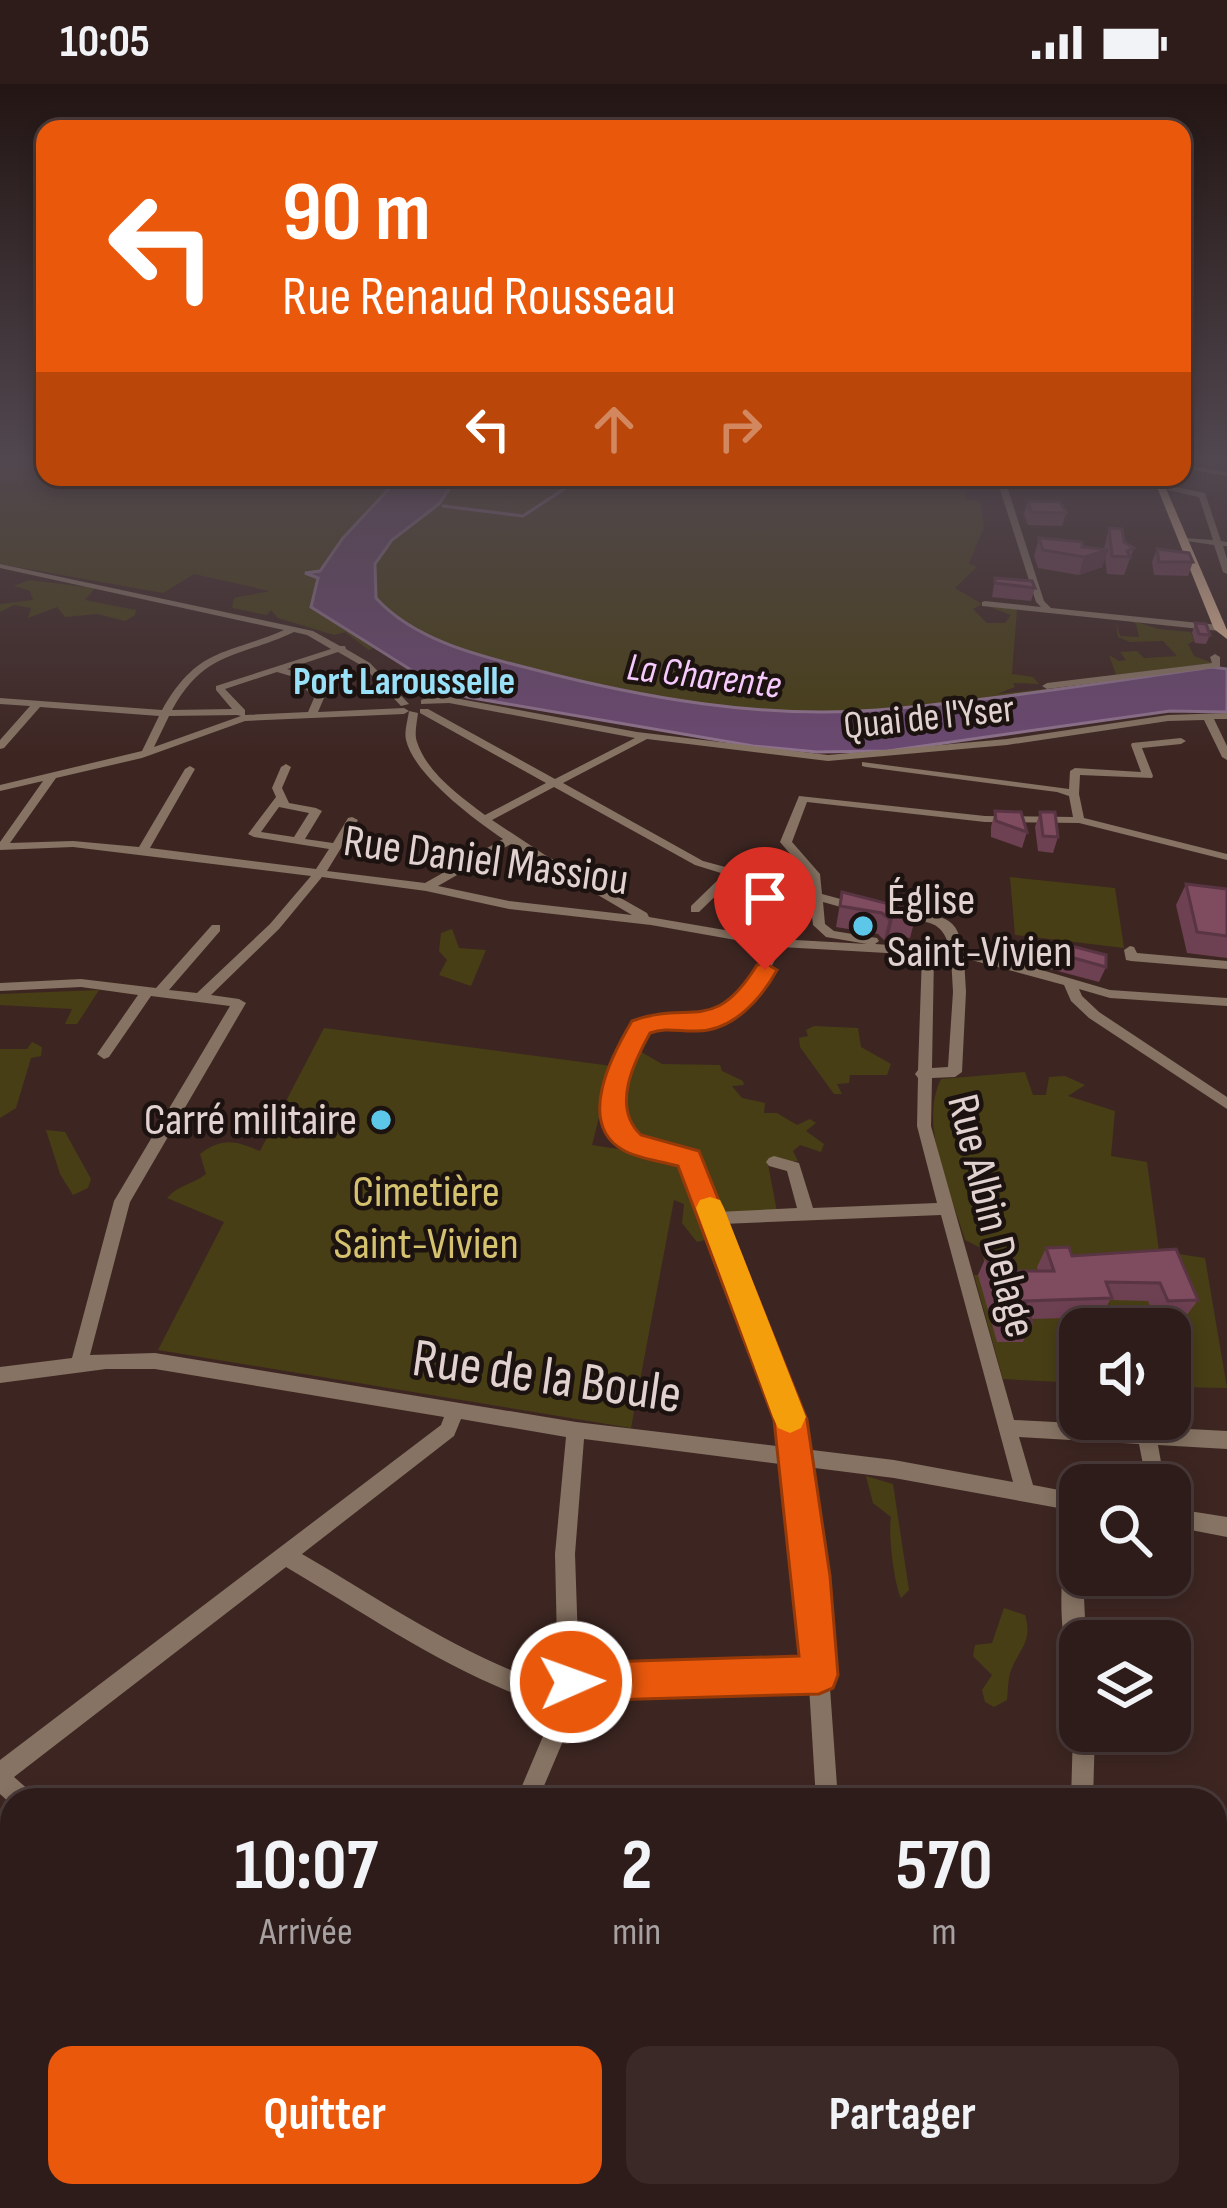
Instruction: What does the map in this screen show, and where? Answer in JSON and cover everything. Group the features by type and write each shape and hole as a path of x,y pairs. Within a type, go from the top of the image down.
{"main road":[{"path":"1192,557 1225,633"}],"street":[{"path":"1026,557 1047,608"},
{"path":"0,566 295,628 342,648 412,706 699,862 820,901 943,922 951,927 961,954 955,1072 922,1074"},
{"path":"985,604 1225,633"},
{"path":"146,753 165,712 206,663 270,642 295,628"},
{"path":"242,715 219,688 342,648"},
{"path":"1047,686 1217,665 1215,657"},
{"path":"280,670 297,675 319,698 313,713"},
{"name":"Quai de l'Yser","path":"242,715 449,700 815,765 1227,716"},
{"path":"0,701 242,715"},
{"path":"0,746 37,704"},
{"path":"412,706 408,738 418,760 483,820 507,841 651,921"},
{"path":"0,788 146,753 242,715"},
{"path":"1207,715 1227,757"},
{"path":"483,820 647,736"},
{"path":"1078,820 1076,771 1148,776 1136,745 1181,741"},
{"path":"943,774 950,748"},
{"path":"860,758 869,765 1074,794"},
{"path":"286,767 277,788 284,806 316,811 298,840"},
{"path":"143,850 190,769"},
{"path":"1,847 52,776"},
{"path":"280,797 254,834 336,848"},
{"path":"928,952 918,946 835,939 819,925 814,874 786,842 803,798 985,820 1078,820 1227,857"},
{"path":"202,996 321,875 352,820"},
{"path":"426,887 507,841"},
{"name":"Rue Daniel Massiou","path":"1,847 73,844 143,850 426,887 508,905 651,921 777,944 961,954 1142,998 1227,1003"},
{"path":"695,909 732,873"},
{"path":"104,1054 154,991 217,928"},
{"path":"777,944 754,990 723,1015 702,1023 657,1021 641,1027 619,1066 613,1111 619,1130 632,1143 688,1157 791,1420 792,1455 812,1576 826,1788"},
{"path":"1130,950 1131,957 1227,965"},
{"name":"Rue Albin Delage","path":"928,952 924,1126 1025,1492"},
{"path":"0,987 71,982 239,1003 122,1201 79,1364"},
{"path":"1070,983 1076,998 1094,1015 1224,1097"},
{"path":"774,1162 794,1167 807,1215"},
{"path":"714,1218 947,1209"},
{"name":"Rue de la Boule","path":"0,1375 79,1364 155,1361 576,1430 792,1455 1059,1499"},
{"path":"0,1777 448,1430 455,1411"},
{"path":"1007,1428 1059,1430"},
{"path":"531,1788 570,1692 565,1554 576,1430"},
{"path":"1191,1437 1227,1440"},
{"path":"1191,1521 1227,1527"},
{"path":"285,1555 468,1660 538,1693 819,1675"},
{"path":"1082,1788 1083,1752"}],"green space":[{"path":"0,557 331,557 320,571 311,572 319,577 311,608 373,648 369,650 345,632 334,635 278,618 271,610 267,615 232,608 234,598 270,591 194,574 163,593 0,564"},
{"path":"380,557 972,557 969,563 977,567 955,588 982,604 973,609 987,623 1005,623 1011,615 987,606 1017,609 1012,674 1033,677 1039,684 1013,683 1015,687 997,694 1111,682 905,708 833,712 659,697 491,658 428,635 375,598 375,564"},
{"path":"29,580 95,588 85,600 136,610 135,615 125,621 97,614 65,617 57,607 28,618 31,608 14,605 0,612 0,604 33,600 30,591 14,586"},
{"path":"1128,619 1158,629 1191,632 1194,641 1188,644 1194,656 1213,663 1116,675 1109,655 1119,661 1126,660 1120,652 1137,651 1144,658 1177,656 1163,641 1130,642 1118,637 1116,623 1120,636 1139,637 1136,624"},
{"path":"1010,877 1115,888 1124,948 1015,935"},
{"path":"452,929 459,948 486,950 471,986 439,975 447,960 439,951 441,933"},
{"path":"99,990 77,1024 65,1024 72,1009 0,1005 0,994"},
{"path":"814,1026 858,1028 861,1047 891,1064 887,1075 850,1075 849,1083 837,1084 842,1094 834,1094 800,1047 799,1038 808,1036 806,1030"},
{"name":"Cimetière Saint-Vivien","path":"324,1028 612,1066 592,1145 681,1159 679,1170 686,1169 714,1228 709,1239 697,1242 682,1223 684,1204 674,1200 631,1428 158,1350 224,1222 167,1198 206,1174 200,1154 208,1149 229,1142 260,1151"},
{"path":"32,1042 42,1047 41,1056 31,1058 16,1108 0,1118 0,1049 27,1049"},
{"path":"638,1050 662,1064 720,1065 722,1071 743,1081 744,1085 732,1086 742,1098 765,1103 764,1113 777,1113 797,1125 810,1119 816,1123 806,1131 824,1144 821,1152 800,1145 793,1151 798,1161 768,1164 777,1212 717,1212 691,1158 628,1135 620,1117 625,1111 619,1108 628,1063"},
{"path":"1025,1072 1033,1095 1046,1095 1049,1077 1065,1076 1085,1085 1068,1096 1115,1111 1111,1156 1147,1162 1159,1251 1205,1258 1227,1388 1191,1387 1191,1308 1059,1308 1059,1382 1003,1379 974,1275 987,1275 981,1248 965,1240 939,1158 933,1117 941,1079"},
{"path":"46,1130 65,1132 91,1179 88,1188 73,1195 60,1174"},
{"path":"866,1476 893,1484 909,1590 901,1598 892,1558 891,1517 873,1503"},
{"path":"1004,1608 1025,1615 1027,1631 1010,1673 1007,1700 994,1707 985,1702 982,1690 992,1675 973,1656 975,1645 992,1643"}],"shaded area":[{"path":"330,557 380,557 375,564 376,598 428,635 491,658 660,697 747,709 877,710 1212,667 1227,669 1227,712 1170,711 888,751 817,752 753,746 467,697 427,680 311,607 318,578 305,573 320,571"}],"building":[{"path":"1158,557 1191,557 1193,562 1159,562"},
{"path":"995,578 1032,581 1035,588 995,583"},
{"path":"1195,623 1206,624 1210,635 1199,634"},
{"path":"995,811 1021,812 1027,832 996,821"},
{"path":"1040,812 1055,812 1058,837 1043,836"},
{"path":"1186,884 1227,889 1227,936 1197,932"},
{"path":"842,892 917,911 916,917 894,914 889,919 882,913 840,906"},
{"path":"1060,943 1106,955 1106,967 1056,953"},
{"path":"1069,1247 1072,1256 1176,1249 1198,1300 1168,1301 1160,1283 1106,1282 1112,1298 1025,1301 1032,1323 1006,1324 986,1257 1012,1256 1016,1271 1054,1271 1046,1248"}],"slow traffic":[{"path":"710,1208 790,1417"}],"place":[{"name":"Église Saint-Vivien","path":"863,926"},
{"name":"Carré militaire","path":"381,1120"}],"district":[{"name":"Port Larousselle","path":"404,682"}],"route":[{"path":"571,1682 819,1675 812,1576 792,1455 791,1420 689,1159 632,1143 619,1130 613,1111 619,1066 641,1027 657,1021 702,1023 723,1015 754,990 765,970"}],"water label":[{"name":"La Charente","path":"704,677"}]}
